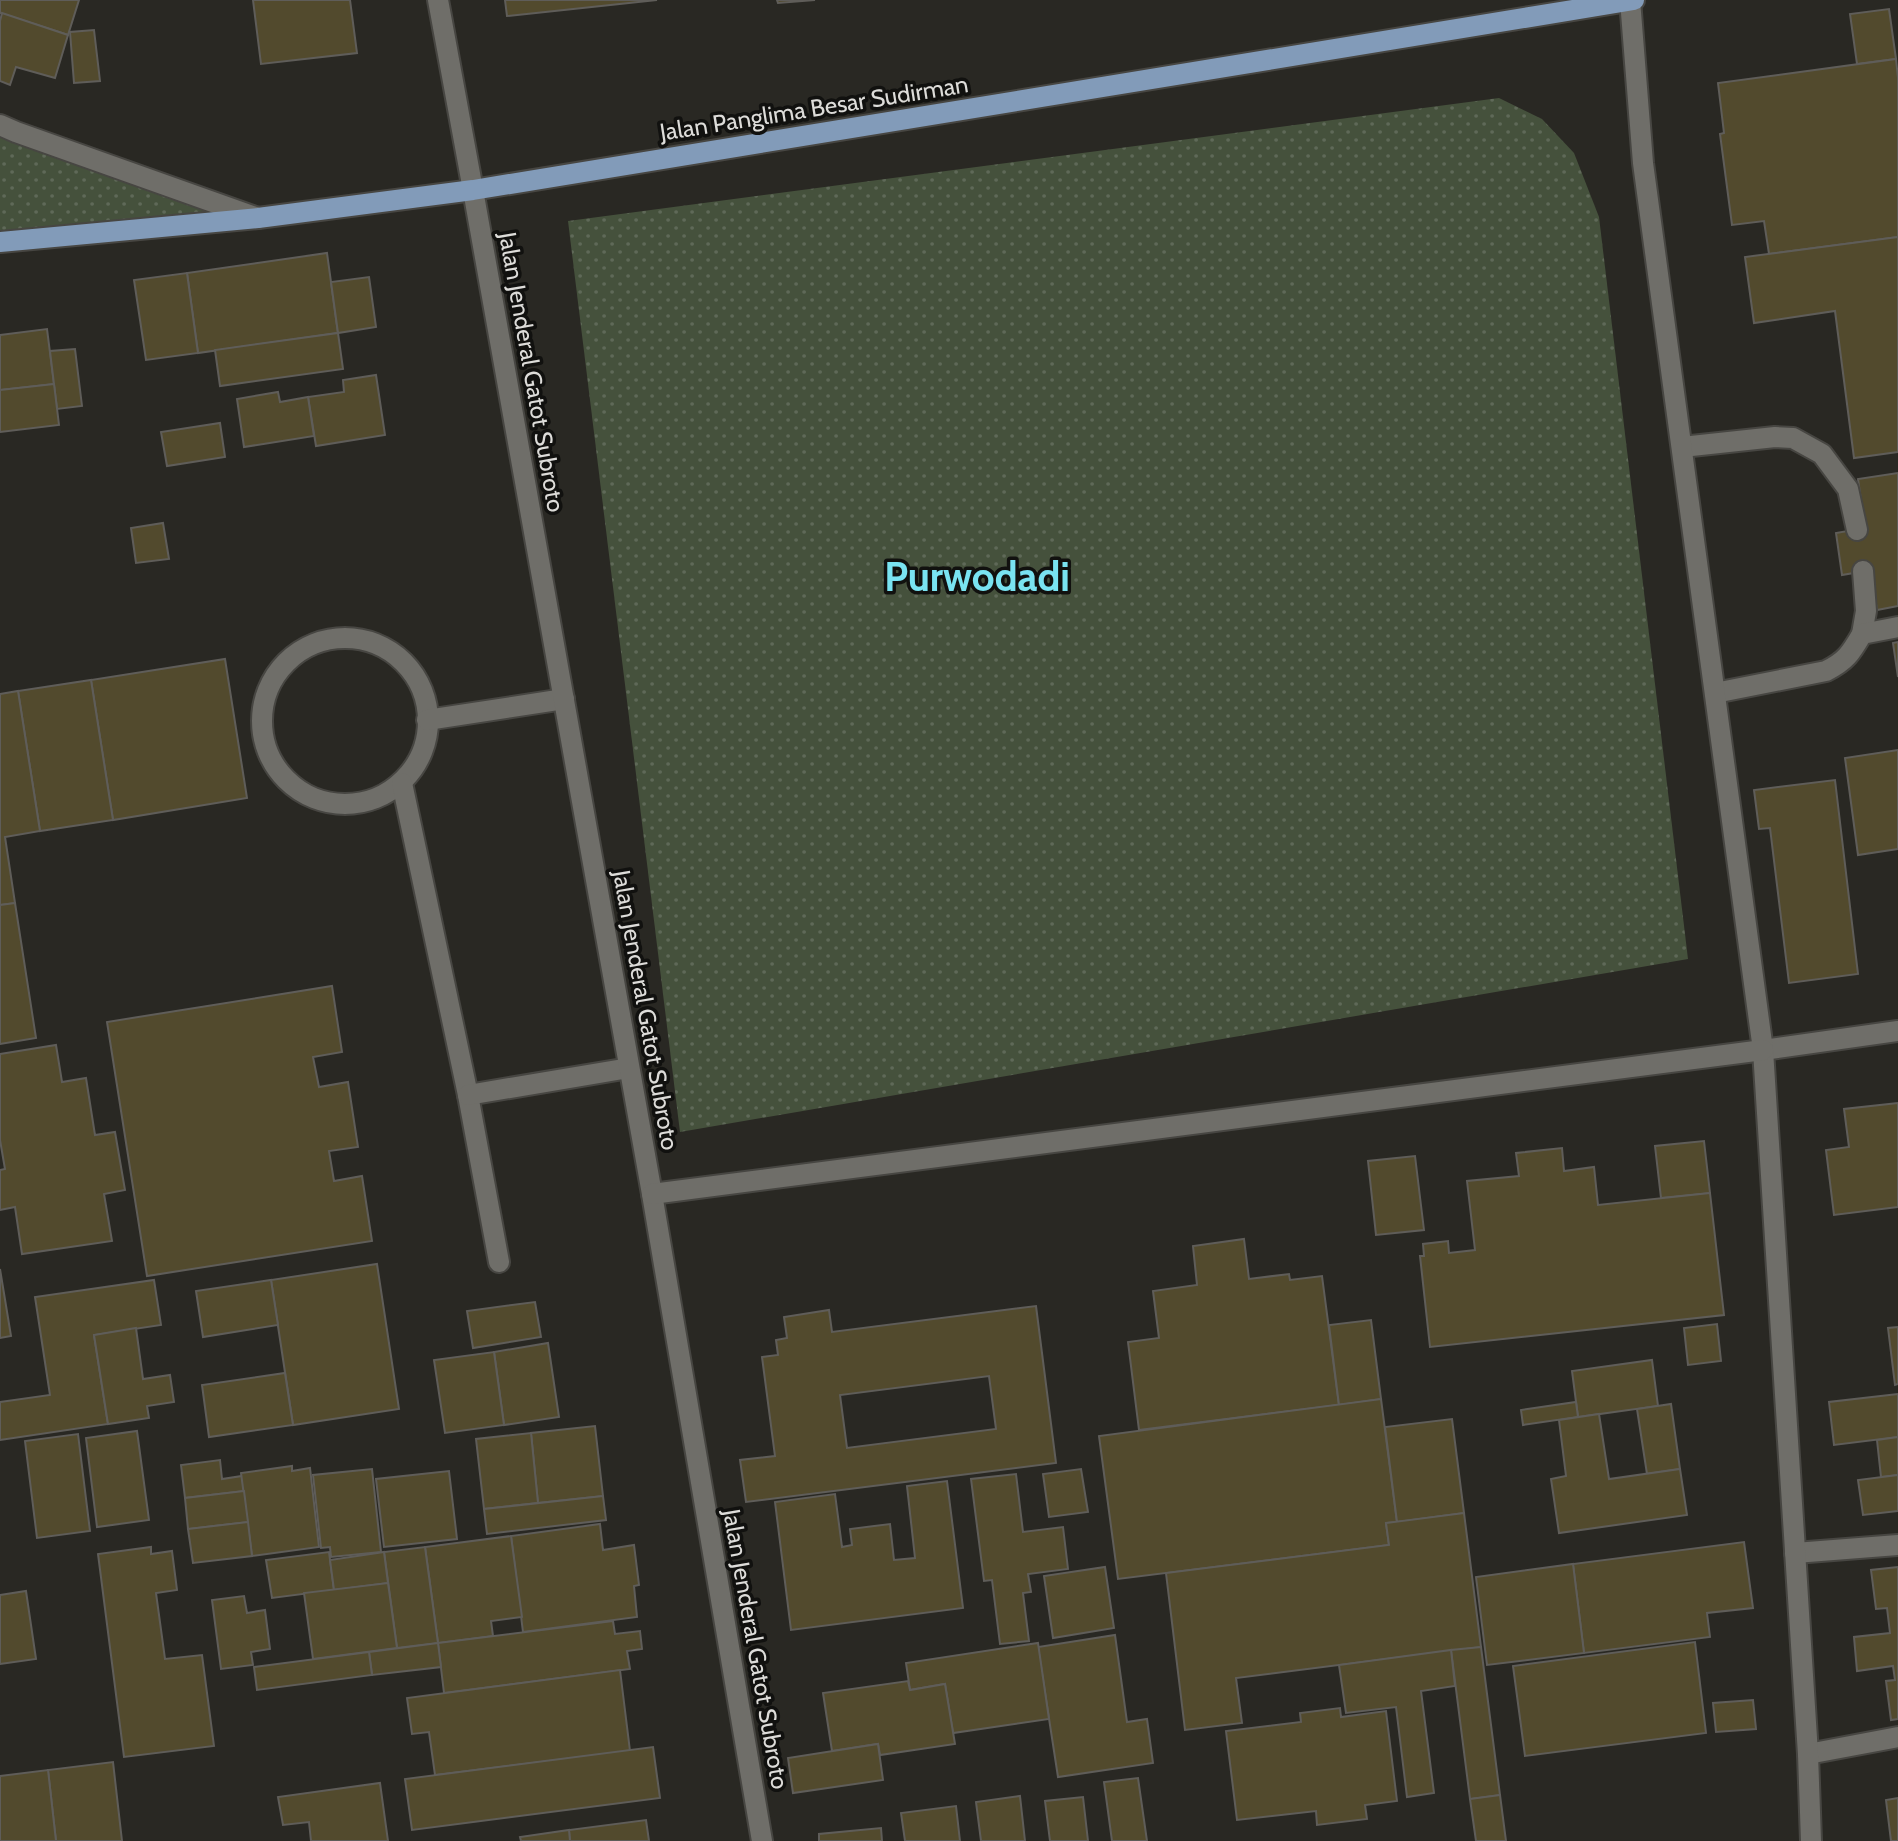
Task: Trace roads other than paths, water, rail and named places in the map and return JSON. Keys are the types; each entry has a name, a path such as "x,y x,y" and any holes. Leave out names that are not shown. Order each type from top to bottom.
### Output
{"main road":[{"name":"Jalan Jenderal Gatot Subroto","path":"438,0 652,1194 762,1841"},
{"name":"Jalan Panglima Besar Sudirman","path":"0,242 258,218 473,190 1631,0"},
{"path":"1631,0 1643,163 1763,1050 1811,1841"},
{"path":"0,125 258,218"},
{"path":"1682,447 1775,437 1793,438 1822,454 1848,489 1857,530"},
{"path":"1715,693 1826,671 1841,663 1851,654 1862,634 1866,611 1863,571"},
{"path":"1862,634 1898,627"},
{"path":"351,637 378,644 401,659 418,681 427,707 428,735 419,761 402,783 382,797 357,804 333,804 309,797 288,783 273,764 263,741 262,716 266,692 279,669 299,651 324,640 351,637"},
{"path":"427,720 564,699"},
{"path":"402,783 468,1095 499,1262"},
{"path":"652,1194 1898,1031"},
{"path":"468,1095 629,1068"},
{"path":"1795,1553 1898,1545"},
{"path":"1808,1754 1898,1737"}],"district":[{"name":"Purwodadi","path":"977,576"}]}
